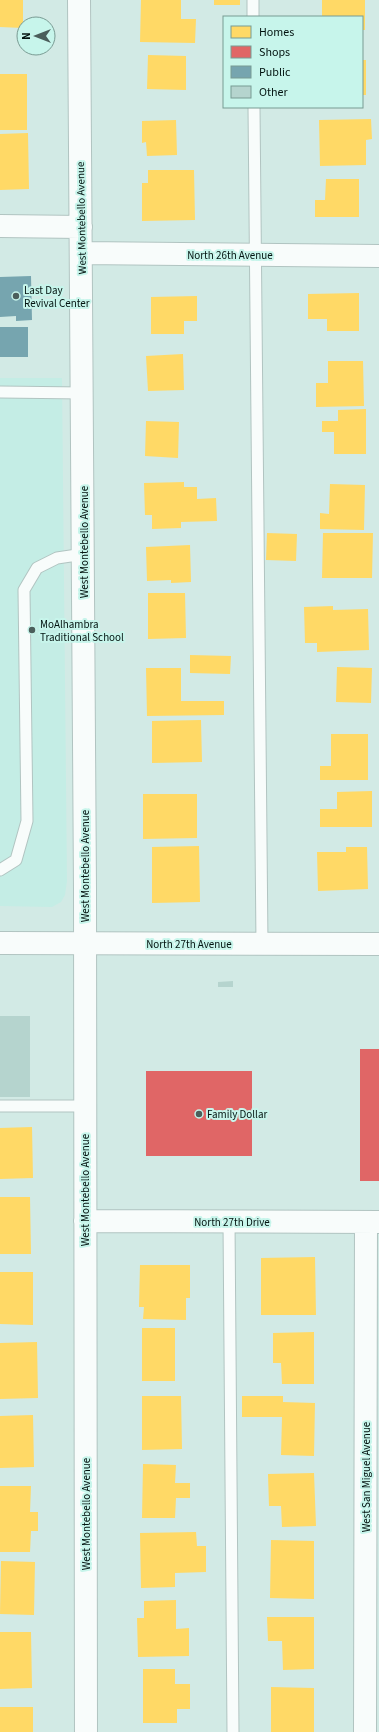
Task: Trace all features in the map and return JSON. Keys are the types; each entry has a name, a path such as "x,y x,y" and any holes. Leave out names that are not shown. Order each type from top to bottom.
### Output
{"street":[{"name":"West Montebello Avenue","path":"79,0 84,554 86,1732"},
{"path":"0,226 81,227"},
{"name":"North 26th Avenue","path":"82,254 379,256"},
{"name":"North 27th Avenue","path":"0,943 85,945 379,944"},
{"name":"North 27th Drive","path":"85,1221 373,1222"},
{"name":"West San Miguel Avenue","path":"366,1732 373,1222"}],"lane":[{"path":"253,0 253,16"},
{"path":"254,108 262,944"},
{"path":"0,392 83,393"},
{"path":"0,870 16,860 27,822 24,590 37,568 58,558 84,554"},
{"path":"0,1106 86,1106"},
{"path":"229,1222 232,1732"}],"shaded area":[{"name":"MoAlhambra Traditional School","path":"0,378 62,378 67,881 65,895 61,902 52,907 0,906"}],"building: Homes":[{"path":"0,0 23,0 23,16 16,16 16,28 0,27"},
{"path":"141,0 181,0 181,19 196,19 195,43 140,42"},
{"path":"214,0 240,0 240,5 214,5"},
{"path":"322,0 365,0 365,30 363,30 363,16 322,16"},
{"path":"148,55 186,56 186,90 147,89"},
{"path":"363,60 366,60 366,95 363,95"},
{"path":"0,74 27,74 27,130 0,130"},
{"path":"371,119 372,139 366,140 366,165 320,166 319,120"},
{"path":"176,120 177,155 147,156 146,142 142,143 142,121"},
{"path":"28,133 29,189 0,190 0,134"},
{"path":"148,170 194,170 195,220 142,221 142,183 148,183"},
{"path":"326,179 359,179 359,217 315,217 315,200 325,200"},
{"path":"359,293 359,331 327,331 327,319 308,319 308,294"},
{"path":"197,296 197,321 184,321 184,334 151,334 151,297"},
{"path":"183,354 184,390 148,391 146,356"},
{"path":"328,361 363,361 364,406 316,407 316,383 328,383"},
{"path":"366,409 366,454 334,454 334,432 322,432 322,421 338,421 338,410"},
{"path":"146,421 179,422 178,458 145,456"},
{"path":"184,482 184,487 197,487 197,499 216,498 217,521 181,522 181,528 152,529 152,515 145,515 144,483"},
{"path":"330,484 365,485 364,530 320,529 320,513 329,514"},
{"path":"267,533 297,534 296,561 266,560"},
{"path":"323,533 373,533 372,578 322,578"},
{"path":"190,545 191,582 171,583 171,580 147,581 146,547"},
{"path":"148,593 185,593 186,638 148,639"},
{"path":"333,606 333,610 368,609 369,650 317,652 317,643 305,643 304,607"},
{"path":"190,655 231,656 230,674 190,673"},
{"path":"337,667 372,668 371,703 336,702"},
{"path":"146,668 181,668 181,701 224,701 224,715 147,716"},
{"path":"201,720 202,762 152,763 152,721"},
{"path":"331,734 368,734 368,780 320,780 320,766 331,766"},
{"path":"372,791 372,827 320,827 320,809 337,809 337,792"},
{"path":"143,794 197,794 197,838 143,839"},
{"path":"199,846 200,902 152,903 152,847"},
{"path":"346,847 367,847 368,889 318,891 317,852 346,852"},
{"path":"32,1127 33,1178 0,1179 0,1128"},
{"path":"0,1197 30,1197 31,1254 0,1254"},
{"path":"315,1257 316,1315 261,1315 261,1258"},
{"path":"140,1265 190,1265 190,1298 186,1298 186,1320 143,1319 144,1307 139,1307"},
{"path":"0,1272 33,1272 33,1325 0,1324"},
{"path":"142,1328 175,1328 175,1381 142,1381"},
{"path":"314,1332 314,1384 282,1384 281,1363 273,1363 273,1333"},
{"path":"37,1342 38,1398 0,1399 0,1343"},
{"path":"142,1396 181,1396 182,1449 142,1450"},
{"path":"242,1396 283,1396 283,1402 315,1403 314,1456 281,1455 282,1417 242,1417"},
{"path":"33,1415 34,1467 0,1468 0,1416"},
{"path":"143,1464 176,1465 175,1483 190,1483 190,1498 176,1498 175,1518 142,1518"},
{"path":"314,1473 316,1526 282,1527 281,1506 269,1506 268,1474"},
{"path":"0,1486 31,1486 30,1512 38,1512 38,1531 31,1531 30,1552 0,1552"},
{"path":"196,1532 197,1546 206,1546 206,1572 175,1573 175,1587 141,1588 140,1533"},
{"path":"271,1540 314,1541 314,1599 270,1598"},
{"path":"1,1561 35,1562 34,1615 0,1614"},
{"path":"176,1600 176,1629 189,1628 189,1656 138,1657 137,1618 144,1618 144,1601"},
{"path":"267,1617 314,1617 314,1669 283,1670 282,1641 268,1641"},
{"path":"0,1632 31,1632 32,1688 0,1689"},
{"path":"143,1669 175,1669 175,1684 190,1684 190,1709 177,1709 177,1723 143,1723"},
{"path":"271,1687 314,1688 314,1732 271,1732"},
{"path":"0,1707 33,1707 33,1732 0,1732"}],"building: Shops":[{"path":"360,1049 379,1049 379,1181 360,1181"},
{"name":"Family Dollar","path":"146,1071 252,1071 252,1156 146,1156"}],"building: Public":[{"name":"Last Day Revival Center","path":"31,276 32,320 16,321 16,316 0,317 0,277"},
{"path":"0,327 28,327 28,357 0,357"}],"building: Other":[{"path":"233,981 233,987 218,987 218,982"},
{"path":"0,1016 30,1016 30,1097 0,1097"}],"place":[{"name":"Last Day Revival Center","path":"16,296"},
{"name":"MoAlhambra Traditional School","path":"32,630"},
{"name":"Family Dollar","path":"199,1114"}]}
